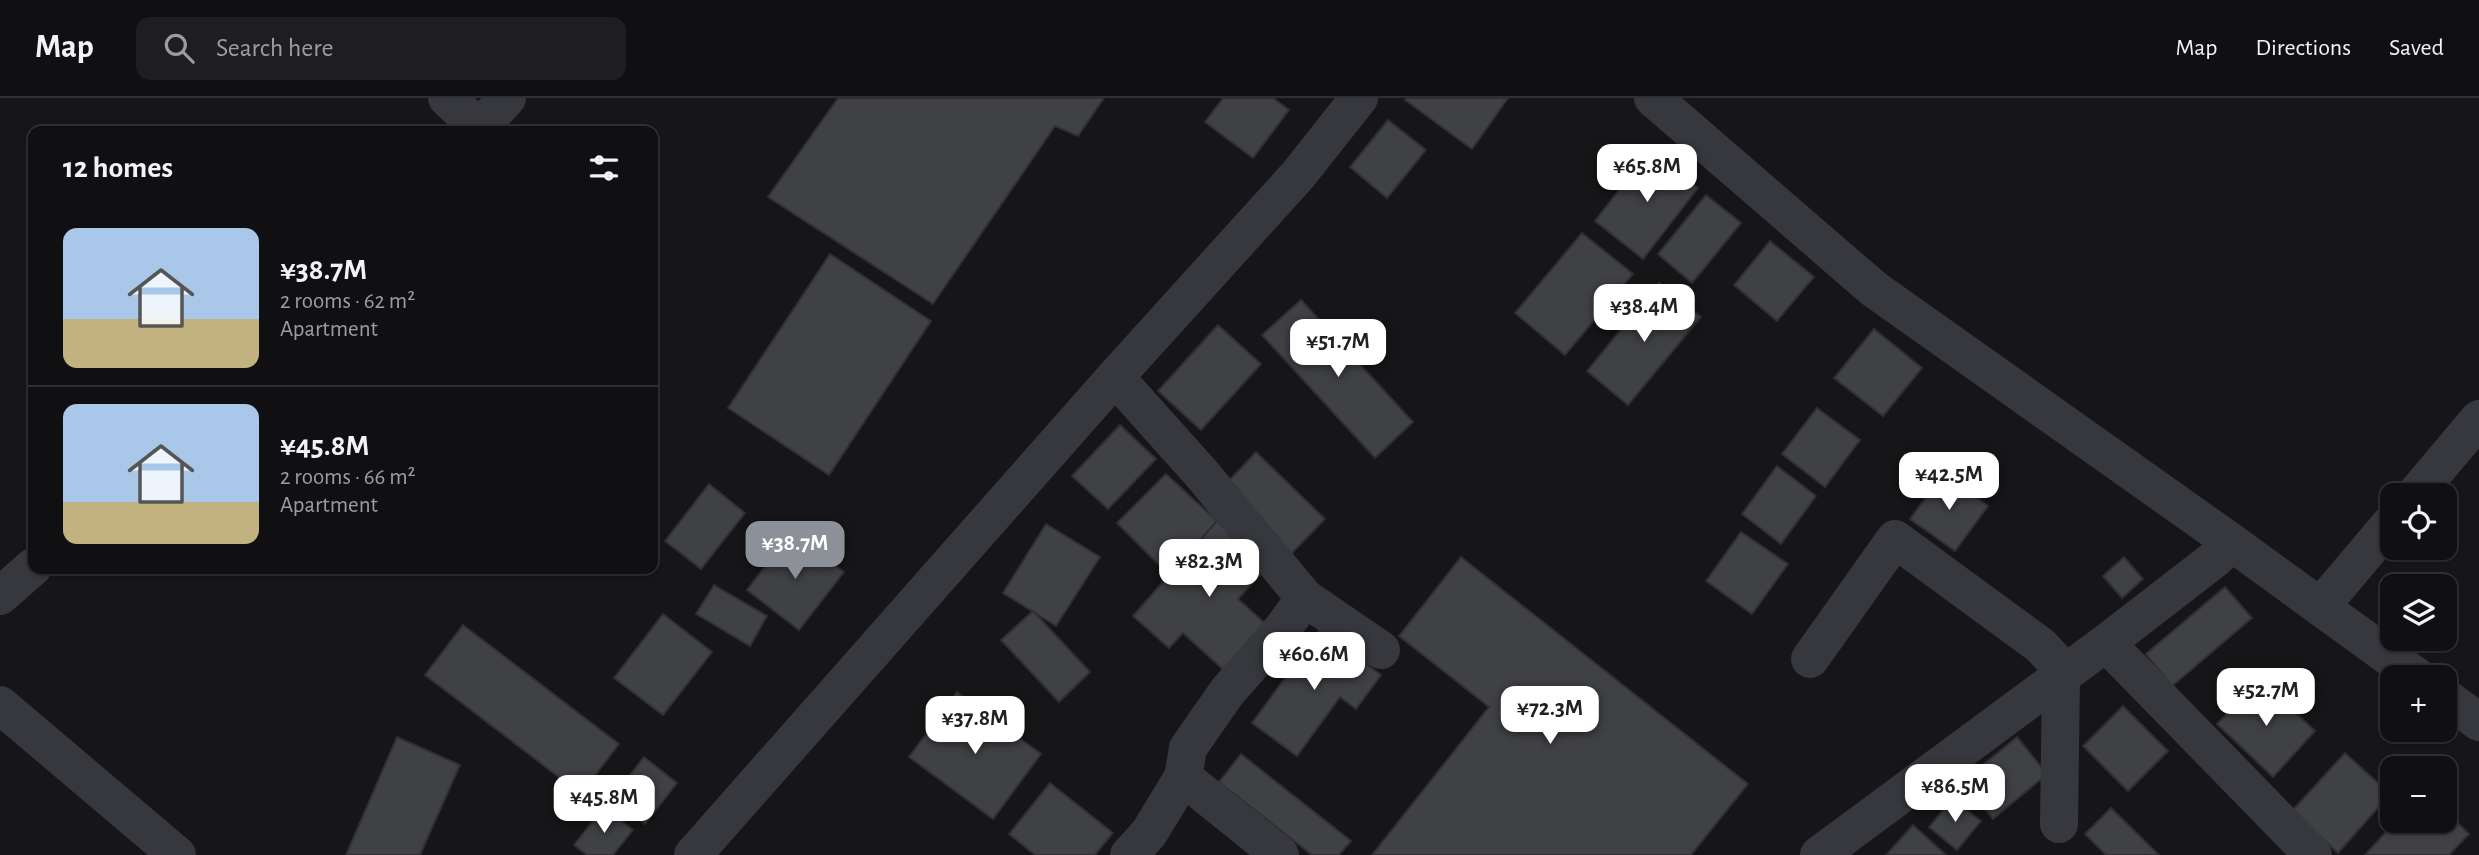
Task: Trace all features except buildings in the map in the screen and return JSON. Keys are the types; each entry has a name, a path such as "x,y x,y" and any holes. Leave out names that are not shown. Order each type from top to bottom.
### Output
{"street":[{"path":"447,98 474,126"},
{"path":"482,126 507,98"},
{"path":"693,855 1115,377 1298,175 1360,98"},
{"path":"1653,98 1874,289 2400,665"},
{"path":"1115,377 1201,473 1305,598 1381,650"},
{"path":"2425,483 2479,419"},
{"path":"2320,607 2380,536"},
{"path":"1810,659 1895,539 2041,646 2053,660 2061,674 2059,824"},
{"path":"1818,855 2106,643 2217,558 2231,542"},
{"path":"0,596 28,571"},
{"path":"1129,855 1149,834 1183,777 1188,748 1227,692 1283,628 1305,598"},
{"path":"2106,643 2314,855"},
{"path":"0,705 177,855"},
{"path":"2457,706 2479,722"},
{"path":"1183,777 1280,855"}]}
